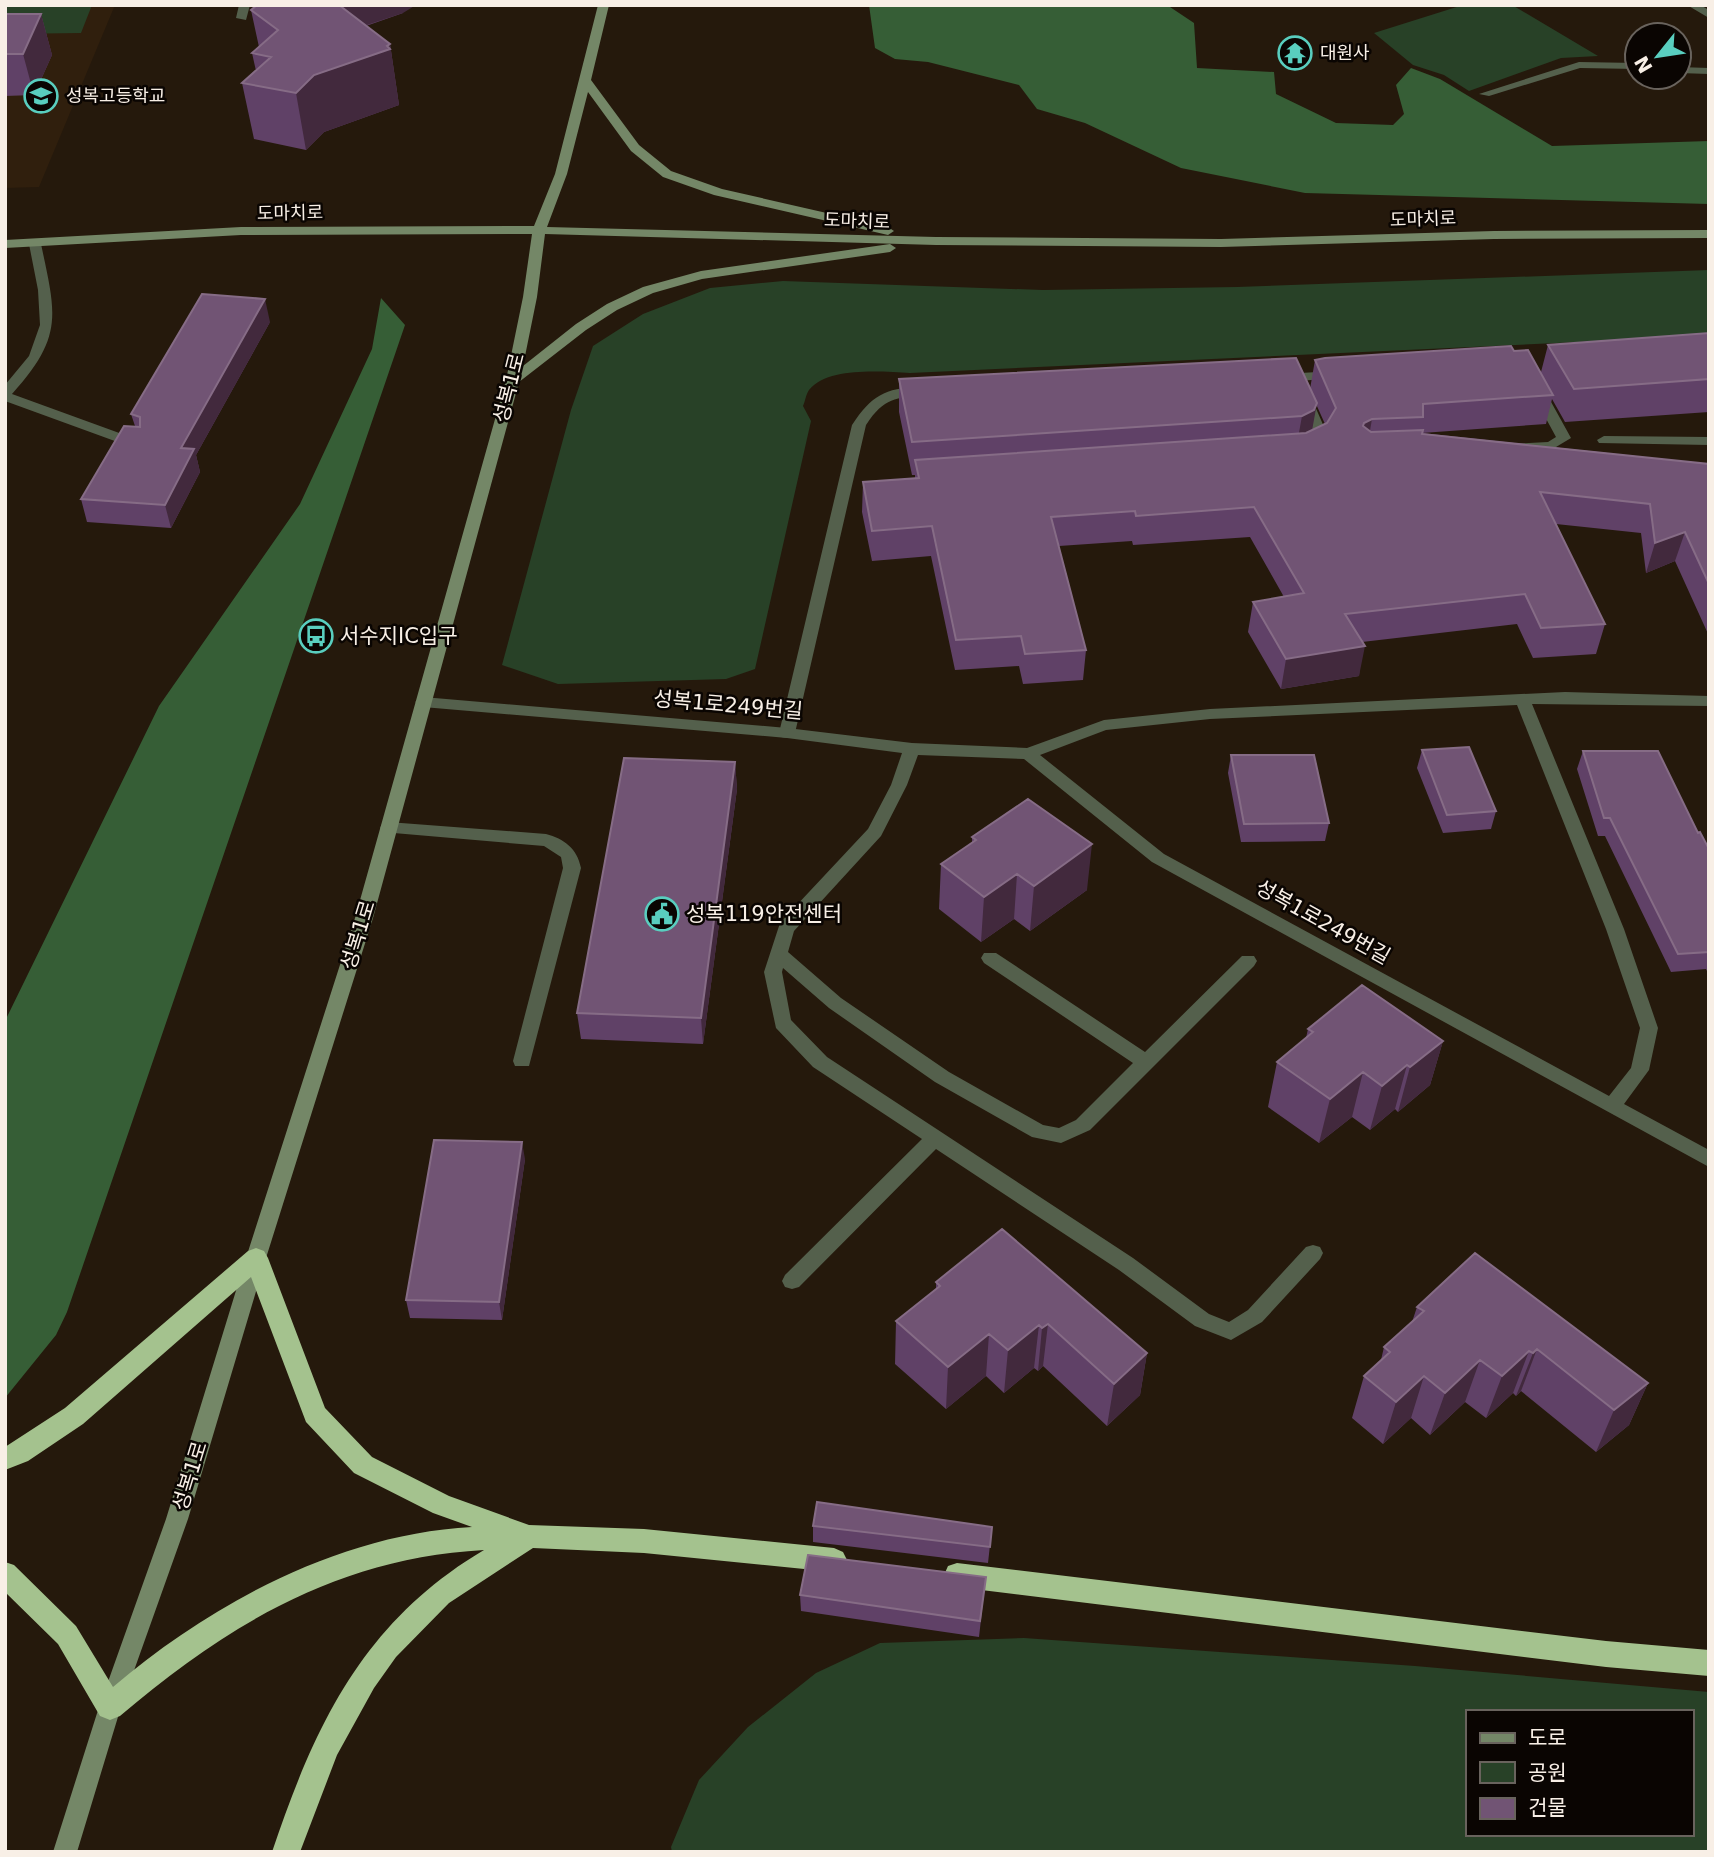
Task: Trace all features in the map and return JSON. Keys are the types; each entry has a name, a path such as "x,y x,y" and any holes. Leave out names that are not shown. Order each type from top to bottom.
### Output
{"highway":[{"path":"5,1459 19,1453 74,1416 256,1258 315,1414 363,1465 442,1505 531,1535"},
{"path":"286,1852 317,1768 354,1693 396,1637 440,1594 531,1535"},
{"path":"5,1574 67,1635 110,1707 179,1651 249,1609 321,1573 369,1556 436,1541 531,1535 656,1542 862,1563"},
{"path":"929,1572 1606,1654 1709,1663"}],"main road":[{"name":"성복1로","path":"65,1852 110,1707 177,1519 256,1258 365,918 513,380 530,297 539,230 561,174 604,5"},
{"path":"586,82 635,148 667,174 719,192 799,213 936,242"},
{"name":"도마치로","path":"5,244 241,231 640,230 936,242 1221,243 1494,235 1709,234"},
{"path":"513,380 581,327 612,307 648,290 701,275 936,242"}],"street":[{"path":"242,18 246,5"},
{"path":"1692,5 1709,15"},
{"path":"1485,94 1579,65 1623,66"},
{"path":"34,244 49,316 42,348 5,395 139,445"},
{"path":"1267,379 1352,374"},
{"path":"1295,377 1321,436 1316,447 1300,456"},
{"path":"1500,448 1551,446 1564,438 1530,377"},
{"path":"787,733 853,487 859,425 883,395 932,390"},
{"path":"1604,440 1709,441"},
{"name":"성복1로249번길","path":"424,702 787,733 912,749 1028,754 1104,725 1210,714 1565,696 1709,701"},
{"path":"1522,698 1615,929 1649,1028 1640,1070 1612,1106"},
{"path":"912,749 899,786 875,832 786,928 773,972 782,1023 820,1062 1126,1264 1202,1320 1231,1331 1255,1316 1313,1252"},
{"name":"성복1로249번길","path":"1028,754 1158,858 1709,1159"},
{"path":"388,828 546,840 558,844 571,858 572,868 522,1061"},
{"path":"779,955 835,1003 942,1077 1039,1132 1061,1136 1083,1125 1248,961"},
{"path":"990,958 1147,1063"},
{"path":"792,1281 934,1139"}],"shaded area":[{"name":"성복고등학교","path":"5,5 115,5 39,187 5,188"}],"green space":[{"path":"5,5 92,5 81,33 5,34"},
{"path":"869,5 1167,5 1194,23 1197,68 1274,72 1276,94 1336,123 1393,125 1404,114 1396,85 1411,68 1440,79 1552,146 1709,141 1709,204 1305,193 1181,168 1085,123 1037,109 1019,85 928,62 895,59 875,48"},
{"path":"1463,5 1512,5 1598,56 1561,58 1469,91 1444,75 1413,65 1374,33"},
{"path":"1709,270 1709,336 910,373 857,372 829,377 809,390 803,406 811,421 755,669 726,679 558,684 502,665 571,410 593,346 643,314 710,288 783,281 1043,290 1237,287"},
{"path":"381,298 405,325 67,1312 56,1335 5,1398 5,1021 159,706 300,504 372,349"},
{"path":"1024,1638 1415,1666 1709,1692 1709,1852 672,1852 671,1847 699,1780 748,1727 816,1673 880,1643"}],"building":[{"path":"257,5 339,5 390,44 387,46 390,49 314,75 296,93 242,83 271,57 252,53 278,30 251,10"},
{"path":"5,14 41,14 23,54 5,54"},
{"path":"202,294 265,299 181,448 194,449 165,505 81,499 124,426 140,427 140,417 131,414"},
{"path":"1709,333 1709,379 1574,389 1548,345"},
{"path":"1511,346 1514,351 1528,350 1553,395 1423,404 1423,417 1372,419 1363,426 1371,432 1423,430 1422,434 1709,464 1709,584 1685,532 1655,543 1650,504 1540,492 1605,624 1541,628 1525,594 1345,614 1365,646 1286,659 1253,602 1304,593 1254,507 1136,516 1135,511 1051,517 1086,650 1025,654 1021,636 956,640 932,526 872,531 863,482 919,478 915,460 1306,433 1327,423 1336,408 1315,360"},
{"path":"1296,358 1317,403 1314,410 1302,416 912,442 899,379"},
{"path":"1469,747 1496,811 1447,815 1422,750"},
{"path":"1583,751 1658,751 1698,833 1700,832 1709,849 1709,952 1678,954 1610,818 1604,818"},
{"path":"1231,755 1314,755 1329,823 1244,824"},
{"name":"성복119안전센터","path":"624,758 735,762 701,1018 577,1013"},
{"path":"1028,799 1092,844 1034,886 1017,874 984,897 941,864 976,840 972,837"},
{"path":"1362,985 1443,1041 1382,1086 1363,1072 1330,1099 1277,1062 1313,1032 1308,1029"},
{"path":"434,1140 522,1142 499,1302 406,1300"},
{"path":"1002,1229 1147,1353 1114,1384 1048,1324 1042,1328 1039,1325 1008,1350 989,1334 948,1367 896,1321 940,1286 936,1282"},
{"path":"1475,1253 1648,1383 1614,1410 1537,1349 1533,1353 1529,1351 1502,1376 1480,1360 1445,1393 1424,1376 1396,1402 1364,1376 1390,1352 1384,1347 1424,1311 1417,1307"},
{"path":"817,1502 992,1527 990,1547 813,1526"},
{"path":"808,1555 986,1577 980,1621 800,1595"}],"place":[{"name":"대원사","path":"1295,53"},
{"name":"성복고등학교","path":"41,96"},
{"name":"서수지IC입구","path":"316,636"},
{"name":"성복119안전센터","path":"662,914"}]}
